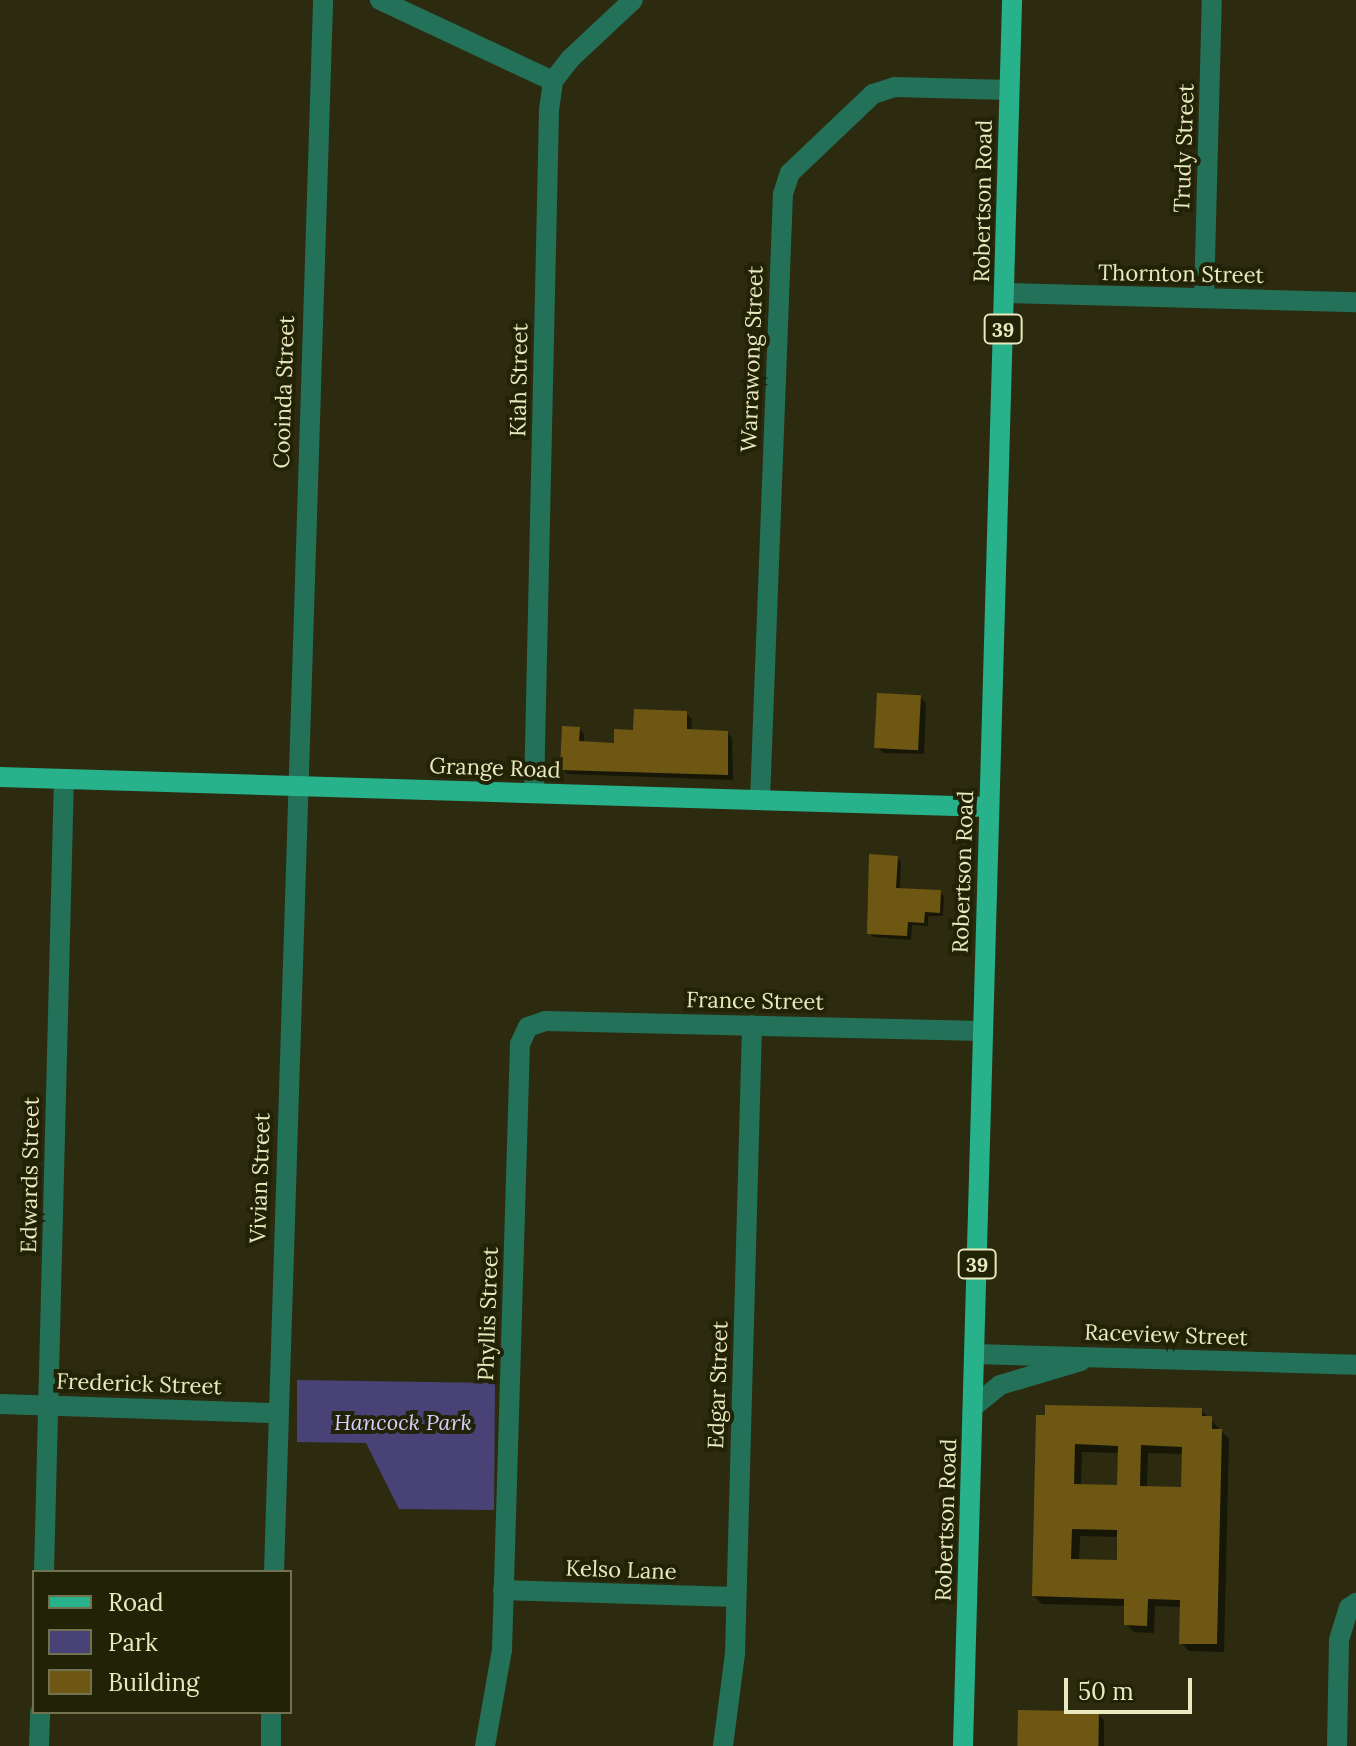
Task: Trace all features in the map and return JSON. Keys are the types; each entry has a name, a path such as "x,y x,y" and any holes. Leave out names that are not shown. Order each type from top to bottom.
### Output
{"main road":[{"name":"Robertson Road","path":"963,1746 1012,0"},
{"name":"Grange Road","path":"0,777 989,807"}],"street":[{"name":"Cooinda Street","path":"296,786 323,0"},
{"path":"380,0 553,81 570,59 633,0"},
{"name":"Trudy Street","path":"1204,298 1212,0"},
{"name":"Kiah Street","path":"534,793 549,110 553,81"},
{"name":"Warrawong Street","path":"760,800 783,194 790,173 873,94 895,87 1009,90"},
{"name":"Thornton Street","path":"1004,293 1356,302"},
{"name":"Edwards Street","path":"44,1570 64,779"},
{"name":"Vivian Street","path":"274,1570 296,786"},
{"name":"France Street","path":"528,1027 545,1021 982,1031"},
{"name":"Edgar Street","path":"723,1746 735,1654 752,1025"},
{"name":"Phyllis Street","path":"485,1746 502,1650 520,1044 528,1027"},
{"name":"Raceview Street","path":"974,1354 1356,1365"},
{"path":"973,1407 1000,1385 1093,1357"},
{"name":"Frederick Street","path":"0,1404 277,1413"},
{"name":"Kelso Lane","path":"503,1590 736,1597"},
{"path":"1337,1746 1339,1640 1349,1608 1356,1603"},
{"path":"39,1746 40,1714"},
{"path":"271,1714 271,1746"}],"green space":[{"name":"Hancock Park","path":"297,1380 495,1383 494,1510 399,1509 366,1443 297,1442"}],"building":[{"path":"877,693 921,695 918,750 874,748"},
{"path":"634,709 687,711 687,729 728,731 728,775 560,770 562,726 580,727 579,741 614,743 614,729 633,730"},
{"path":"869,854 898,856 896,888 941,890 940,913 925,912 924,923 908,922 907,936 867,934"},
{"path":"1045,1405 1202,1408 1202,1416 1212,1416 1212,1429 1222,1429 1217,1644 1179,1644 1180,1600 1148,1599 1147,1626 1124,1625 1124,1599 1032,1596 1036,1415 1045,1415","holes":["1075,1444 1118,1446 1117,1485 1074,1484","1141,1445 1182,1447 1181,1487 1140,1486","1072,1529 1117,1530 1117,1560 1071,1559"]},
{"path":"1018,1710 1099,1711 1098,1746 1017,1746"}]}
